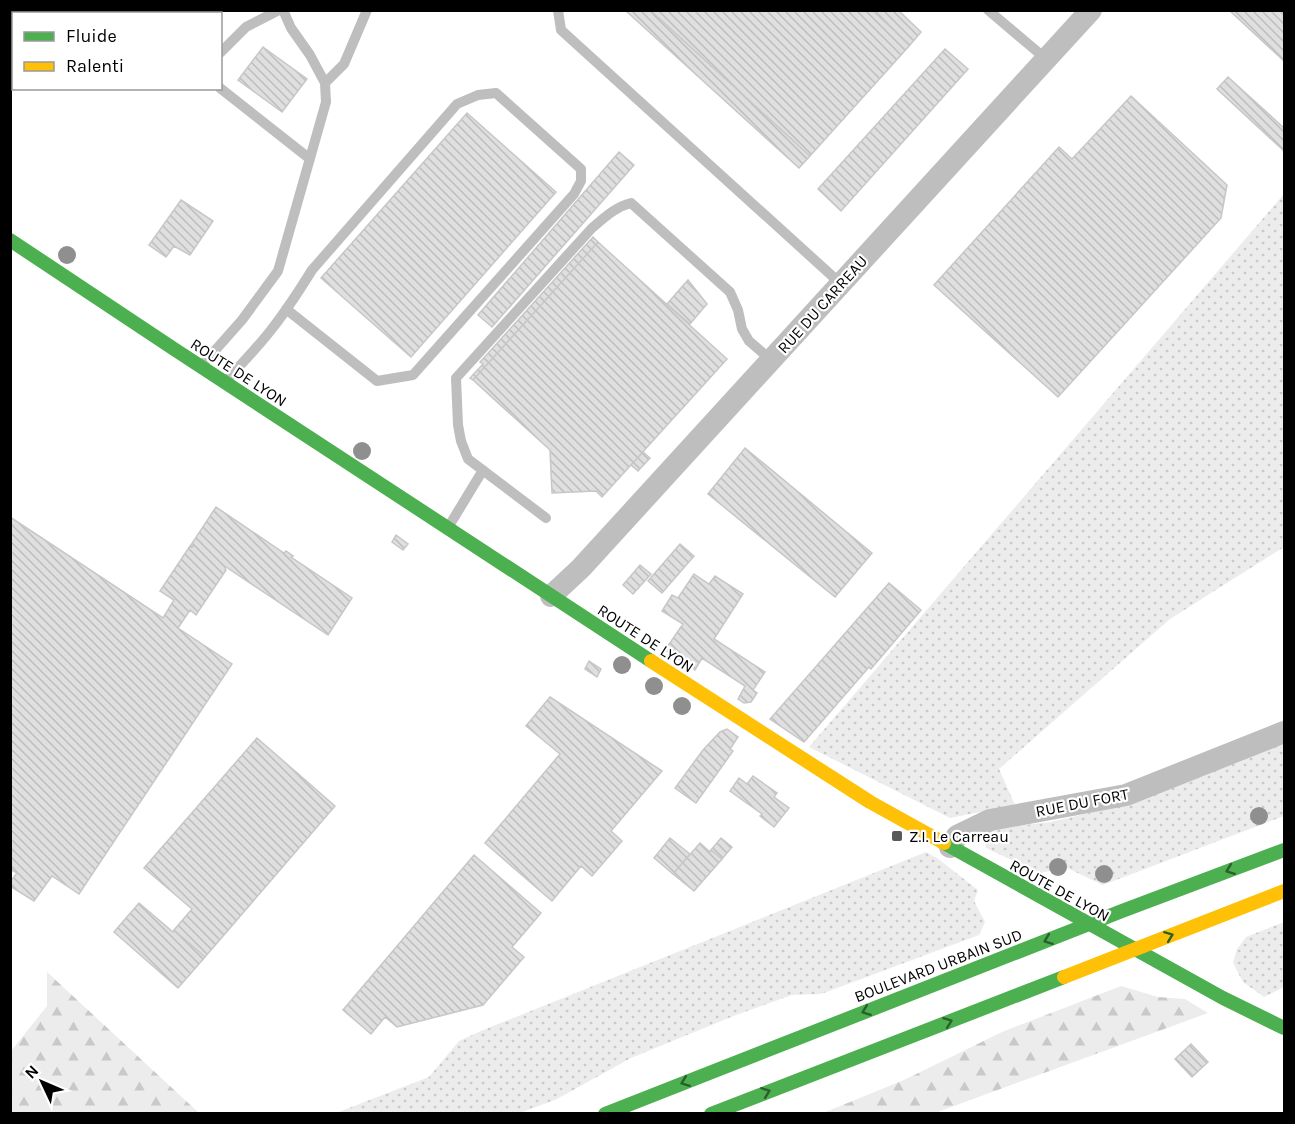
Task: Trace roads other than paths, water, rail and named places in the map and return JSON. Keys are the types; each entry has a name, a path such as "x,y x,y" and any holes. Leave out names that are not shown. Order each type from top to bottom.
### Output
{"main road":[{"name":"ROUTE DE LYON","path":"10,240 551,596 870,802 1223,998 1284,1029"},
{"name":"BOULEVARD URBAIN SUD","path":"605,1113 1284,850"},
{"path":"711,1113 1284,891"}],"street":[{"name":"RUE DU CARREAU","path":"551,596 581,568 1091,10"},
{"name":"RUE DU FORT","path":"950,848 957,836 990,820 1126,795 1284,732"}],"lane":[{"path":"201,367 242,320 278,271 326,102 325,83 281,10 246,27 222,51"},
{"path":"325,83 344,64 367,10"},
{"path":"558,10 561,30 841,284"},
{"path":"988,10 1046,59"},
{"path":"222,90 310,159"},
{"path":"225,382 271,331 312,270 457,104 478,95 496,93 581,169 581,181 574,194 413,375 377,381 286,309"},
{"path":"546,518 468,459 460,441 456,378 606,215 622,205 631,203 730,292 738,310 742,329 749,341 771,360"},
{"path":"447,528 483,470"}],"place":[{"name":"Z.I. Le Carreau","path":"897,836"}]}
